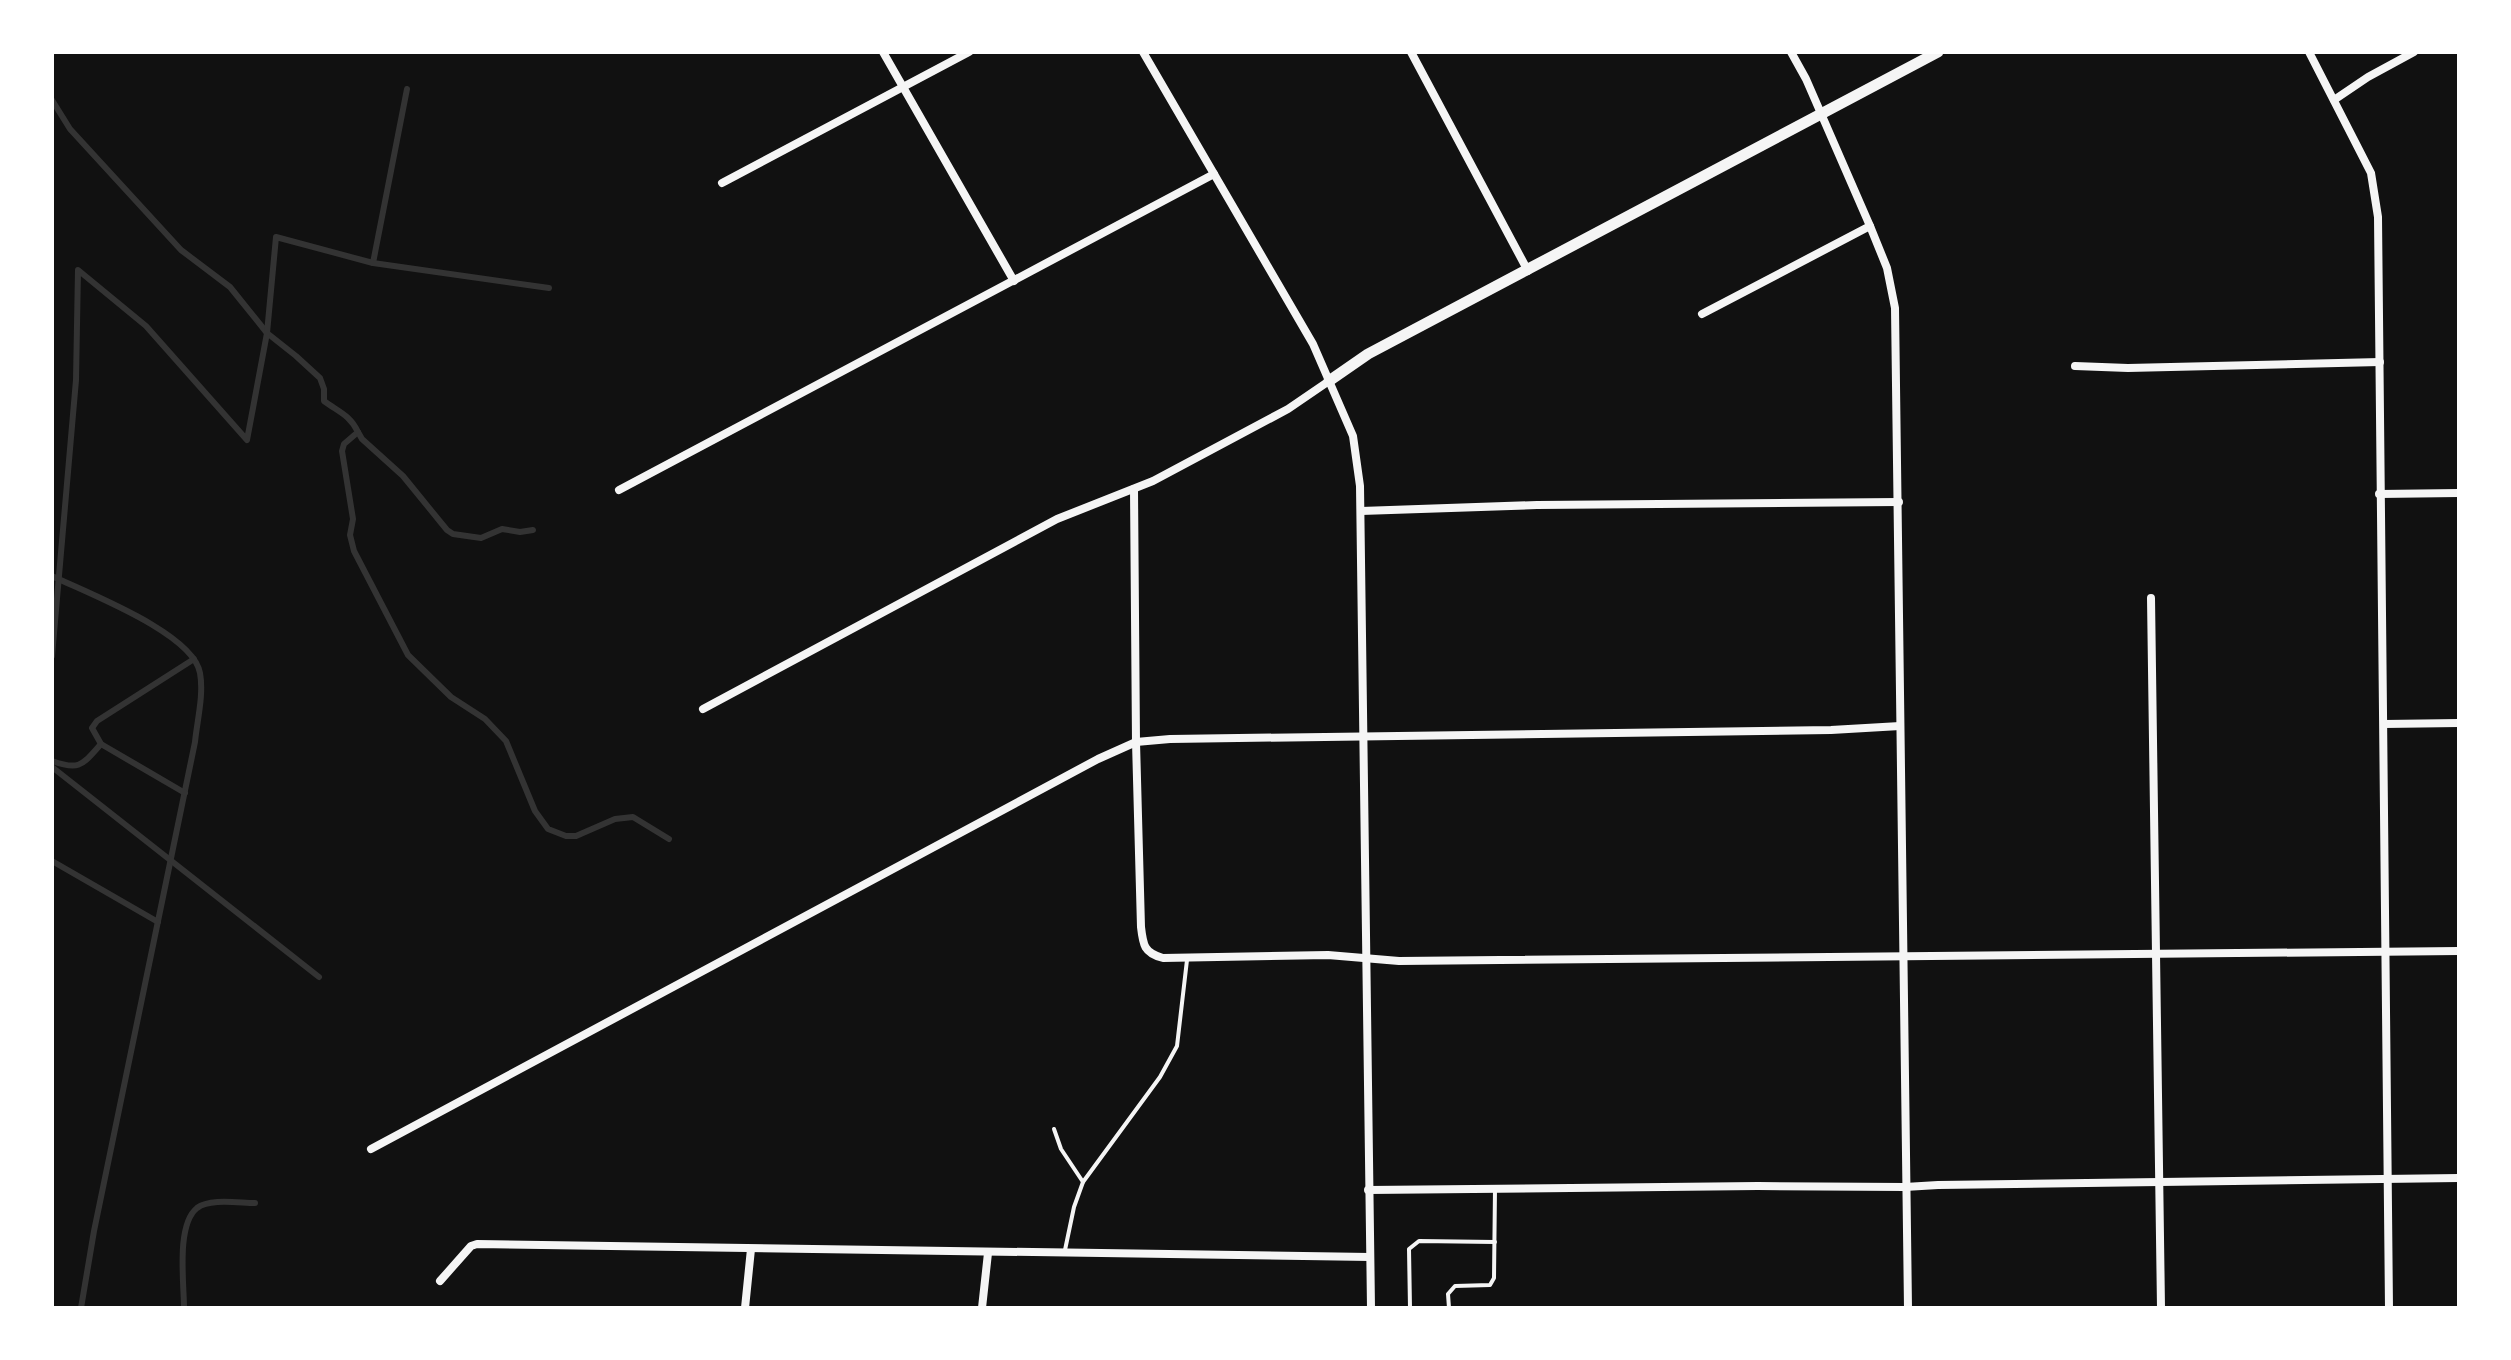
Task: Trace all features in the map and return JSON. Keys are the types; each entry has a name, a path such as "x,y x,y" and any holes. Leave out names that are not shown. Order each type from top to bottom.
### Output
{"street":[{"path":"883,52 1014,281"},
{"path":"722,183 969,52"},
{"path":"1143,52 1313,344 1353,436 1357,456 1361,511 1371,1308"},
{"path":"1411,52 1528,271"},
{"path":"1791,52 1806,79 1870,226 1887,268 1895,308 1908,1308"},
{"path":"703,709 1057,519 1134,489 1288,409 1368,354 1938,52"},
{"path":"2309,52 2371,173 2375,192 2380,362 2389,1308"},
{"path":"2334,100 2414,52"},
{"path":"619,490 1214,174"},
{"path":"1702,314 1870,226"},
{"path":"2075,366 2128,368 2380,362"},
{"path":"1134,489 1141,927 1143,946 1150,954 1163,958 1328,955 1399,961 2459,951"},
{"path":"2379,494 2459,493"},
{"path":"1361,511 1537,505 1899,502"},
{"path":"2151,598 2161,1308"},
{"path":"2384,724 2459,723"},
{"path":"371,1149 1084,766 1136,742 1363,734 1831,730 1900,726"},
{"path":"1368,1190 1905,1187 2459,1178"},
{"path":"440,1281 471,1246 477,1244 1370,1257"},
{"path":"745,1308 751,1249"},
{"path":"982,1308 988,1253"}],"lane":[{"path":"1065,1252 1074,1207 1083,1182 1160,1077 1177,1046 1188,958"},
{"path":"1054,1129 1061,1149 1083,1182"},
{"path":"1449,1308 1448,1294 1455,1286 1490,1285 1494,1278 1495,1189"},
{"path":"1410,1308 1409,1249 1419,1241 1495,1242"}],"waterway":[{"path":"373,263 407,89"},
{"path":"52,100 70,129 181,250 230,287 267,333 320,378 324,401 344,414 355,426 358,432 344,444 342,451 353,519 350,535 354,551 408,655 451,697 485,719 506,741 535,811 548,829 566,836 576,836 615,819 633,817 669,839"},
{"path":"52,656 76,380 78,270 146,326 247,440 267,333 276,237 373,263 549,288"},
{"path":"358,432 403,476 453,534 481,538 502,529 520,532 533,530"},
{"path":"52,576 136,616 179,643 193,658 201,681 195,742 94,1231 81,1308"},
{"path":"185,793 101,744 92,728 97,721 194,659"},
{"path":"52,761 75,766 101,744"},
{"path":"52,767 319,977"},
{"path":"52,861 158,922"},
{"path":"184,1308 183,1255 190,1216 197,1208 209,1203 255,1203"}]}
